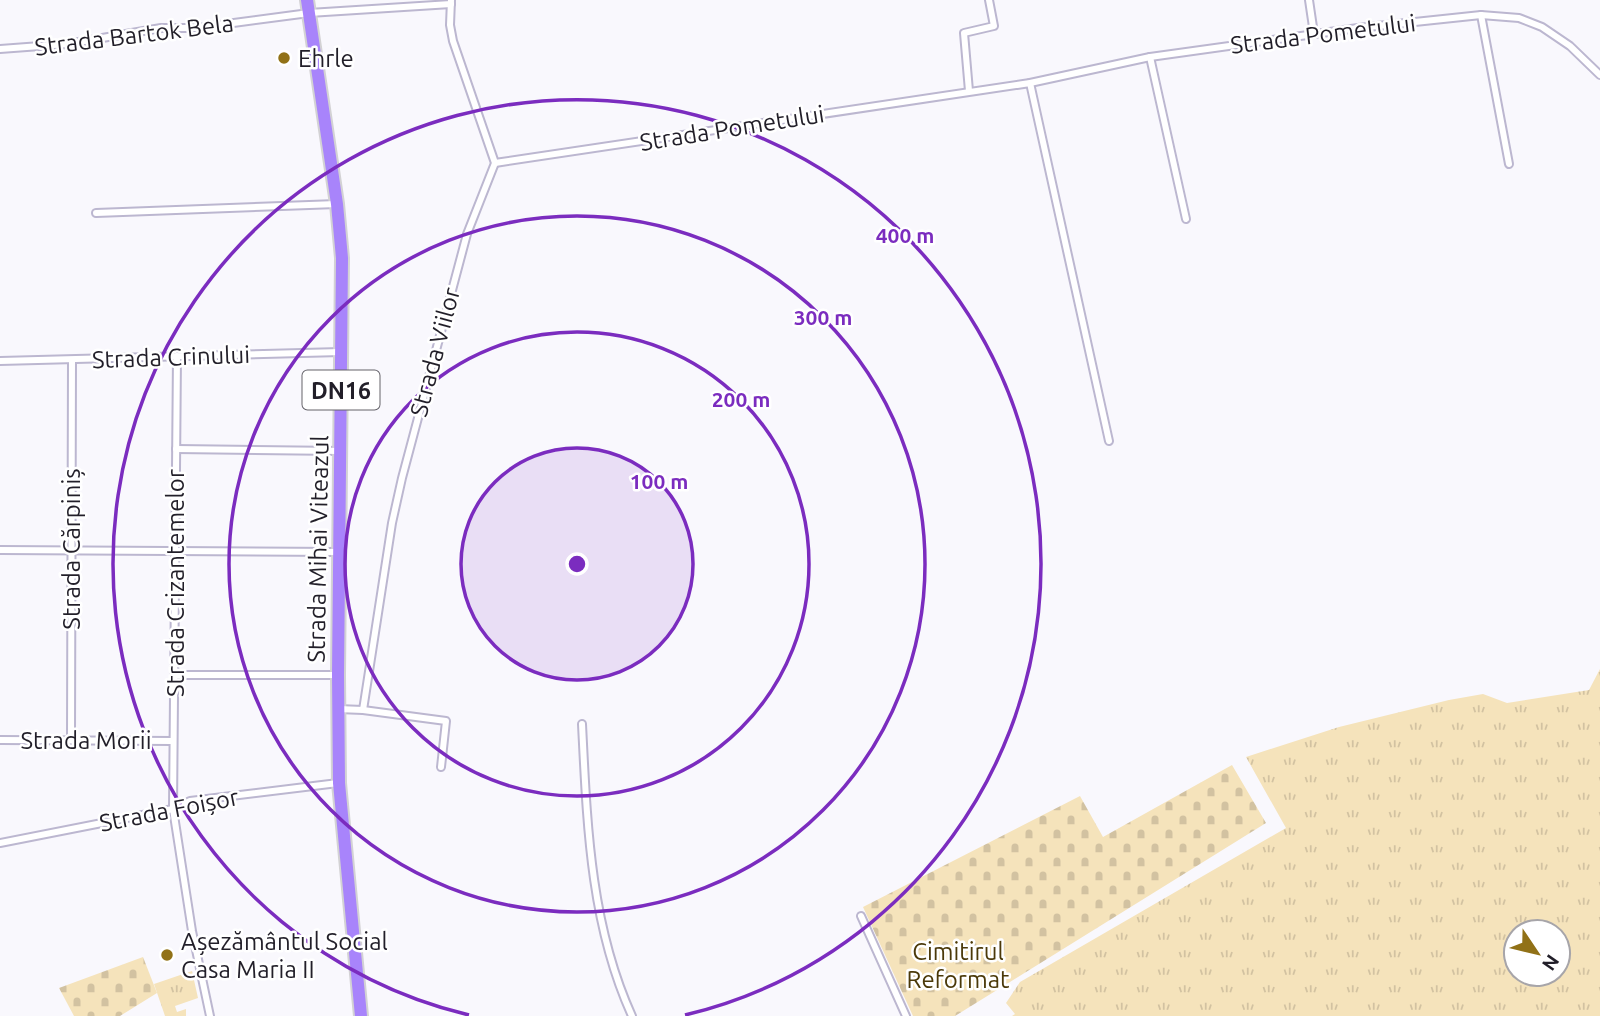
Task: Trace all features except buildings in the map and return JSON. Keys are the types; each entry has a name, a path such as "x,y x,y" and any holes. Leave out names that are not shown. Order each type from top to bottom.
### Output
{"highway":[{"name":"Strada Mihai Viteazul","path":"308,7 337,204 342,258 339,783 361,1016"}],"street":[{"path":"969,91 964,33 994,26 989,0"},
{"path":"1309,0 1314,34"},
{"path":"308,7 451,2 450,25 453,41 495,163"},
{"name":"Strada Bartok Bela","path":"0,49 67,44 161,28 196,28 308,7"},
{"path":"1480,15 1509,164"},
{"name":"Strada Pometului","path":"495,163 1030,83 1150,57 1314,34 1480,15 1519,18 1542,27 1570,46 1600,75"},
{"path":"1150,57 1186,219"},
{"path":"1030,83 1109,441"},
{"name":"Strada Viilor","path":"362,710 392,523 402,478 467,234 495,163"},
{"path":"96,213 337,204"},
{"name":"Strada Crinului","path":"0,361 342,352"},
{"name":"Strada Crizantemelor","path":"177,356 173,809 192,931 210,1016"},
{"name":"Strada Cărpiniș","path":"71,739 72,360"},
{"path":"176,449 341,451"},
{"path":"0,550 340,552"},
{"path":"176,675 338,676"},
{"path":"338,709 446,721 440,767"},
{"path":"582,724 591,865 610,953 632,1016"},
{"name":"Strada Morii","path":"0,740 173,741"},
{"name":"Strada Foișor","path":"0,843 173,809 190,801 339,783"},
{"path":"861,916 906,1016"}],"green space":[{"path":"1600,669 1600,1016 1012,1016 1015,1014 1006,1003 1020,982 1286,828 1246,757 1339,727 1449,700 1483,694 1507,703 1589,690"},
{"name":"Cimitirul Reformat","path":"1232,765 1266,823 955,1016 913,1016 863,907 1080,796 1103,837"},
{"path":"143,957 157,993 120,1016 74,1016 59,988"},
{"path":"192,971 198,998 175,1006 177,1012 186,1009 186,1016 165,1016 154,984"}],"place":[{"name":"Ehrle","path":"284,58"},
{"name":"Așezământul Social Casa Maria II","path":"167,955"}]}
